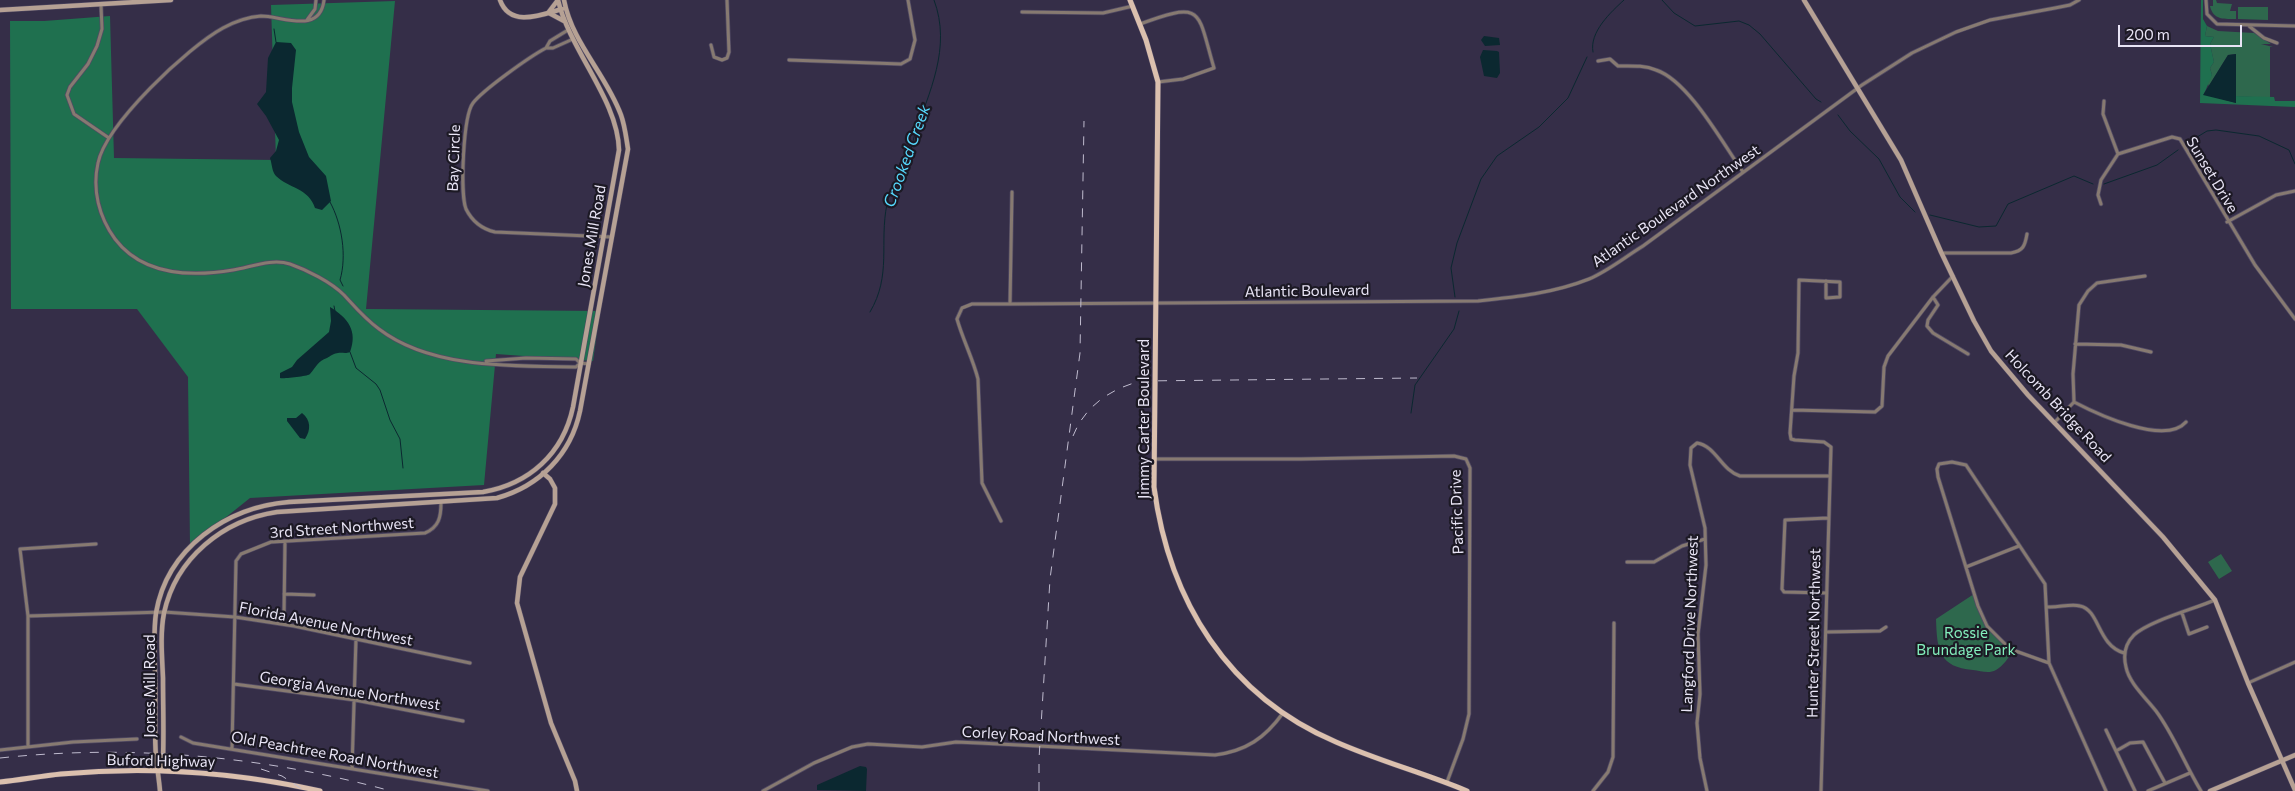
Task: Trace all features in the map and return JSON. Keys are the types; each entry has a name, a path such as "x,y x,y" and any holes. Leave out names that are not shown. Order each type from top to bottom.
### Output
{"main road":[{"name":"Jimmy Carter Boulevard","path":"1132,2 1158,82 1154,459 1158,514 1165,546 1188,604 1208,638 1237,674 1261,696 1284,713 1309,729 1335,742 1467,791"},
{"name":"Buford Highway","path":"0,782 60,774 159,772 238,776 320,791"}],"street":[{"path":"0,10 171,0"},
{"path":"306,20 314,9 316,0"},
{"path":"324,0 318,14 312,19 296,22 270,17 255,17 226,26 216,32 156,82 109,138 98,162 95,187 98,205 104,222 116,240 129,253 151,266 172,273 234,270 271,262 288,263 342,294 352,306 379,330 405,345 432,356 530,366 576,366 581,363"},
{"path":"500,0 507,11 518,17 529,18 563,9"},
{"path":"549,13 558,0 563,9"},
{"path":"563,9 565,0"},
{"name":"Jones Mill Road","path":"159,772 163,759 161,641 164,612 176,581 193,556 217,534 242,521 277,512 497,498 524,488 544,474 560,458 574,431 628,157 625,130 618,108 584,49 565,0"},
{"path":"711,45 714,57 719,60 726,58 729,52 727,0"},
{"path":"789,60 901,64 910,59 915,40 908,0"},
{"name":"Holcomb Bridge Road","path":"1804,0 1901,160 1941,252 1974,321 1994,356 2054,423 2163,537 2215,600 2248,683 2295,790"},
{"name":"Atlantic Boulevard Northwest","path":"1458,300 1478,301 1528,296 1590,278 1610,268 1642,246 1858,89 1912,53 1956,32 1990,20 2061,7 2079,0"},
{"path":"2206,0 2207,14 2217,24 2295,26"},
{"path":"1022,12 1104,13 1132,2"},
{"path":"101,5 102,29 98,46 88,64 70,87 67,95 70,108 74,114 109,138"},
{"name":"Jones Mill Road","path":"563,9 564,22 568,30 584,49"},
{"name":"Jones Mill Road","path":"159,772 156,758 154,640 156,612 167,580 184,554 213,527 243,511 289,502 483,492 515,483 538,468 554,452 567,430 572,415 619,150 616,127 563,9"},
{"path":"1140,24 1184,11 1194,14 1202,23 1214,68 1183,79 1158,82"},
{"path":"549,13 564,22"},
{"path":"2248,26 2264,38 2277,43"},
{"name":"Bay Circle","path":"568,30 550,41 546,48 482,94 470,106 466,124 464,195 466,207 477,224 495,232 605,236 613,238"},
{"name":"Bay Circle","path":"546,48 553,48 575,39"},
{"path":"1598,61 1610,59 1618,66 1644,66 1669,76 1680,85 1722,140 1743,172"},
{"path":"2101,204 2098,195 2101,180 2118,154 2103,114 2104,102"},
{"path":"609,111 613,107 618,108"},
{"name":"Sunset Drive","path":"2118,154 2172,137 2180,139 2227,222 2254,265 2295,319"},
{"path":"2227,222 2276,195 2295,191"},
{"path":"1010,304 1012,192"},
{"path":"1941,252 2019,252 2024,246 2027,234"},
{"path":"1792,410 1875,412 1880,409 1882,406 1884,367 1888,356 1934,297 1953,276"},
{"path":"2054,423 2074,402 2078,305 2088,291 2097,283 2145,276"},
{"path":"1826,281 1826,298 1840,297 1840,282 1826,281 1799,280 1798,353 1794,376 1792,438 1824,442 1831,447 1830,476"},
{"path":"1934,297 1938,305 1928,320 1927,326 1933,333 1968,354"},
{"name":"Atlantic Boulevard","path":"1157,304 1458,300"},
{"path":"1001,520 982,483 978,379 957,319 962,308 972,304 1157,304"},
{"path":"2075,344 2121,345 2151,352"},
{"path":"480,362 504,359 548,358 576,359 581,363 588,364"},
{"path":"2074,402 2124,424 2149,429 2167,430 2182,427 2186,422"},
{"name":"Langford Drive Northwest","path":"1707,791 1700,758 1697,723 1700,694 1698,634 1706,565 1705,538 1703,517 1689,460 1694,444 1700,443 1708,448 1726,469 1740,476 1830,476"},
{"name":"Pacific Drive","path":"1154,459 1295,460 1454,456 1466,459 1470,468 1469,714 1463,739 1446,783"},
{"path":"2049,663 2010,649 1987,626 1978,606 1940,484 1937,469 1939,464 1952,462 1966,466 2045,584 2048,607 2049,663 2106,791"},
{"path":"538,468 555,488 555,504 522,572 517,588 517,603 551,723 575,781 577,791"},
{"name":"Hunter Street Northwest","path":"1821,791 1830,476"},
{"name":"3rd Street Northwest","path":"232,748 236,561 239,556 261,545 426,533 439,522 440,503"},
{"path":"1826,593 1784,592 1782,589 1785,520 1828,518"},
{"path":"1627,562 1654,562 1682,546 1705,538"},
{"path":"284,614 286,542"},
{"path":"28,746 28,616 20,549 96,544"},
{"path":"1966,567 2019,546"},
{"path":"284,594 314,595"},
{"path":"2201,791 2156,711 2146,700 2126,669 2124,653 2135,634 2215,600"},
{"path":"2048,607 2080,606 2093,616 2107,642 2117,651 2124,653"},
{"name":"Florida Avenue Northwest","path":"28,616 164,612 235,617 294,626 470,663"},
{"path":"2182,614 2189,634 2207,627"},
{"path":"1593,791 1608,772 1613,757 1614,623"},
{"path":"1826,632 1880,631 1886,627"},
{"path":"352,768 356,639"},
{"path":"2248,683 2295,662"},
{"name":"Georgia Avenue Northwest","path":"234,684 355,700 463,721"},
{"name":"Corley Road Northwest","path":"763,791 832,755 852,747 868,744 922,747 956,742 1215,755 1233,753 1248,747 1263,737 1284,713"},
{"path":"2106,730 2135,791"},
{"name":"Old Peachtree Road Northwest","path":"181,737 193,743 488,791"},
{"path":"0,750 28,746 137,739"},
{"path":"2116,750 2130,743 2143,742 2166,783"},
{"path":"2210,791 2295,755"},
{"path":"159,772 160,791"},
{"path":"2148,791 2190,773"}],"green space":[{"path":"2201,0 2203,0 2203,19 2207,26 2205,36 2214,37 2210,44 2214,62 2210,68 2212,75 2204,94 2236,103 2236,96 2274,97 2275,101 2295,101 2295,107 2200,103"},
{"path":"2213,0 2216,0 2217,3 2232,4 2230,11 2236,11 2236,19 2223,19 2216,16 2211,11 2210,6 2213,6"},
{"path":"395,1 366,309 600,311 593,361 496,354 484,485 250,498 190,546 188,377 137,309 11,309 10,21 44,21 110,16 114,158 276,160 271,5"},
{"path":"2238,7 2268,7 2268,20 2238,19"},
{"path":"2207,26 2218,31 2254,33 2271,44 2261,44 2273,47 2270,47 2270,98 2236,96 2236,54 2228,55 2209,86 2207,82 2212,75 2210,68 2214,62 2210,44 2214,37 2205,36"},
{"path":"2221,554 2232,571 2219,579 2208,562"},
{"name":"Rossie Brundage Park","path":"1974,594 1989,625 2014,650 2001,666 1991,672 1953,665 1942,655 1937,640 1936,619"}],"water":[{"path":"1484,36 1499,38 1500,45 1485,46 1481,40"},
{"path":"276,42 291,43 296,50 292,102 299,132 309,157 326,176 331,201 322,210 315,208 308,196 281,180 273,170 270,158 276,151 279,140 257,104 266,92 268,58"},
{"path":"1483,50 1499,52 1500,73 1497,78 1484,76 1480,57"},
{"path":"2236,54 2236,103 2203,95 2228,55"},
{"path":"330,307 342,316 350,326 353,338 350,352 335,354 324,359 309,375 280,378 280,373 292,367 297,360 329,332 331,321"},
{"path":"302,413 309,425 305,439 300,438 287,421 287,418 296,418"},
{"path":"860,766 867,769 866,791 817,790 817,785"}],"waterway":[{"name":"Crooked Creek","path":"870,312 881,285 888,198 907,163 932,87 940,53 941,35 934,0"},
{"path":"1593,52 1594,37 1602,23 1624,0"},
{"path":"1662,0 1674,13 1695,26 1739,21 1749,25 1760,34 1816,99 1821,102"},
{"path":"274,29 276,42"},
{"path":"1455,297 1451,268 1457,243 1481,179 1497,156 1539,127 1568,98 1587,57"},
{"path":"1838,115 1850,131 1879,159 1900,197 1915,212"},
{"path":"2189,142 2207,131 2216,130 2259,136 2289,150 2295,164"},
{"path":"2104,184 2157,165 2178,150"},
{"path":"1930,215 1979,227 1996,226 2008,204 2074,176 2093,184"},
{"path":"330,202 338,220 342,240 343,261 340,280 343,286"},
{"path":"334,306 335,311"},
{"path":"1411,413 1415,385 1454,329 1459,311"},
{"path":"350,352 356,368 376,384 380,390 390,420 400,439 403,468"}],"railway":[{"path":"1039,791 1039,759 1050,579 1080,353 1084,121"},
{"path":"1073,436 1084,416 1100,400 1119,389 1141,381 1417,378"},
{"path":"0,758 98,752 197,756 295,769 391,791"},
{"path":"261,769 282,776 305,791"}]}
